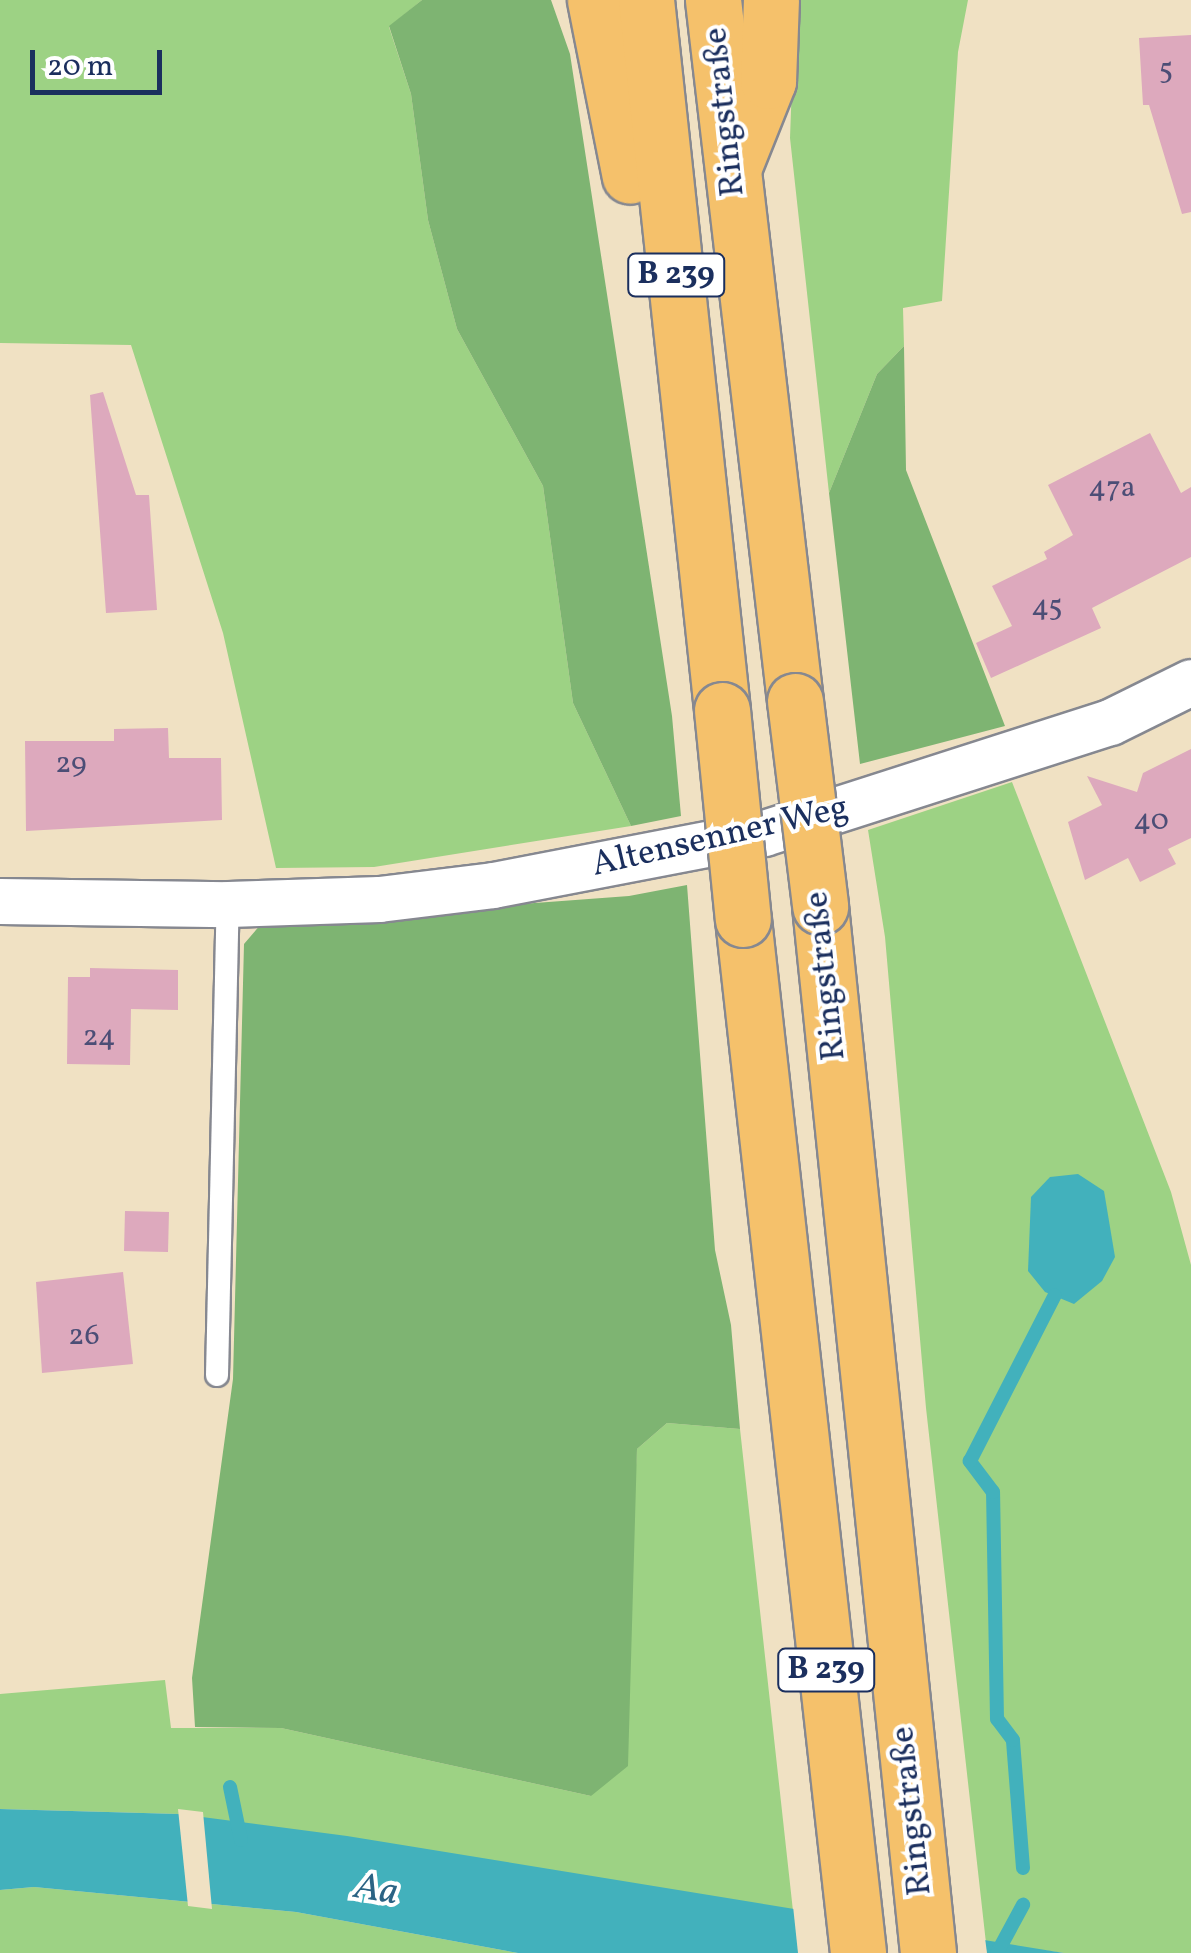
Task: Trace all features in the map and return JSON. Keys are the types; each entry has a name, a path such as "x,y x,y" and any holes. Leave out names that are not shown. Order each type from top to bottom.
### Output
{"highway":[{"path":"595,0 625,131 660,468 705,551"},
{"name":"Ringstraße","path":"646,0 858,1953"},
{"name":"Ringstraße","path":"713,0 820,906 866,1398 928,1953"},
{"path":"731,174 768,81 771,0"}],"street":[{"name":"Altensenner Weg","path":"0,901 228,904 379,899 494,885 764,833 1110,722 1191,682"}],"lane":[{"path":"218,1375 228,904"}],"green space":[{"path":"0,0 422,0 389,27 411,94 428,220 457,329 543,486 573,703 631,826 374,867 276,868 223,633 131,345 0,343"},
{"path":"422,0 551,0 570,54 672,716 681,816 631,826 573,703 543,486 457,329 428,220 411,94 389,26"},
{"path":"795,0 968,0 958,52 942,301 903,308 904,346 877,374 829,493 790,138"},
{"path":"904,346 906,470 1005,726 860,764 829,493 877,374"},
{"path":"1012,782 1171,1192 1191,1265 1191,1953 1064,1953 986,1943 926,1408 885,937 868,830"},
{"path":"687,885 715,1250 731,1325 740,1429 667,1423 637,1449 628,1766 591,1796 281,1728 195,1727 192,1678 233,1379 244,944 262,923 629,896"},
{"path":"667,1423 740,1429 793,1911 179,1814 0,1809 0,1694 165,1680 171,1728 281,1728 591,1796 632,1533 637,1449"},
{"path":"34,1887 296,1912 518,1953 0,1953 0,1890"}],"water":[{"path":"1078,1174 1104,1191 1115,1257 1102,1281 1074,1304 1045,1292 1028,1271 1031,1197 1050,1177"},
{"name":"Aa","path":"0,1809 179,1814 347,1836 1064,1953 518,1953 296,1912 34,1887 0,1890"}],"pier":[{"path":"178,1809 203,1812 212,1909 188,1906"},
{"path":"793,1906 985,1938 987,1953 798,1953"}],"building":[{"path":"1191,35 1191,212 1182,214 1149,105 1143,105 1139,38"},
{"path":"103,392 136,495 149,495 157,610 106,613 90,395"},
{"path":"1150,433 1181,493 1191,487 1191,557 1092,608 1101,628 991,678 976,643 1012,626 992,586 1047,559 1044,552 1073,535 1048,485"},
{"path":"168,728 169,758 221,758 222,820 26,831 25,741 114,741 114,729"},
{"path":"1191,749 1191,838 1168,849 1176,864 1140,882 1128,858 1085,880 1068,822 1102,805 1087,776 1137,792 1143,773"},
{"path":"90,968 178,970 178,1010 131,1009 130,1065 67,1064 68,977 90,977"},
{"path":"125,1211 169,1212 168,1252 124,1251"},
{"path":"123,1272 133,1364 42,1373 36,1282"}],"waterway":[{"path":"1023,1868 1013,1740 997,1719 993,1492 970,1461 1055,1295"},
{"path":"230,1787 241,1840"},
{"path":"997,1953 1023,1905"}]}
